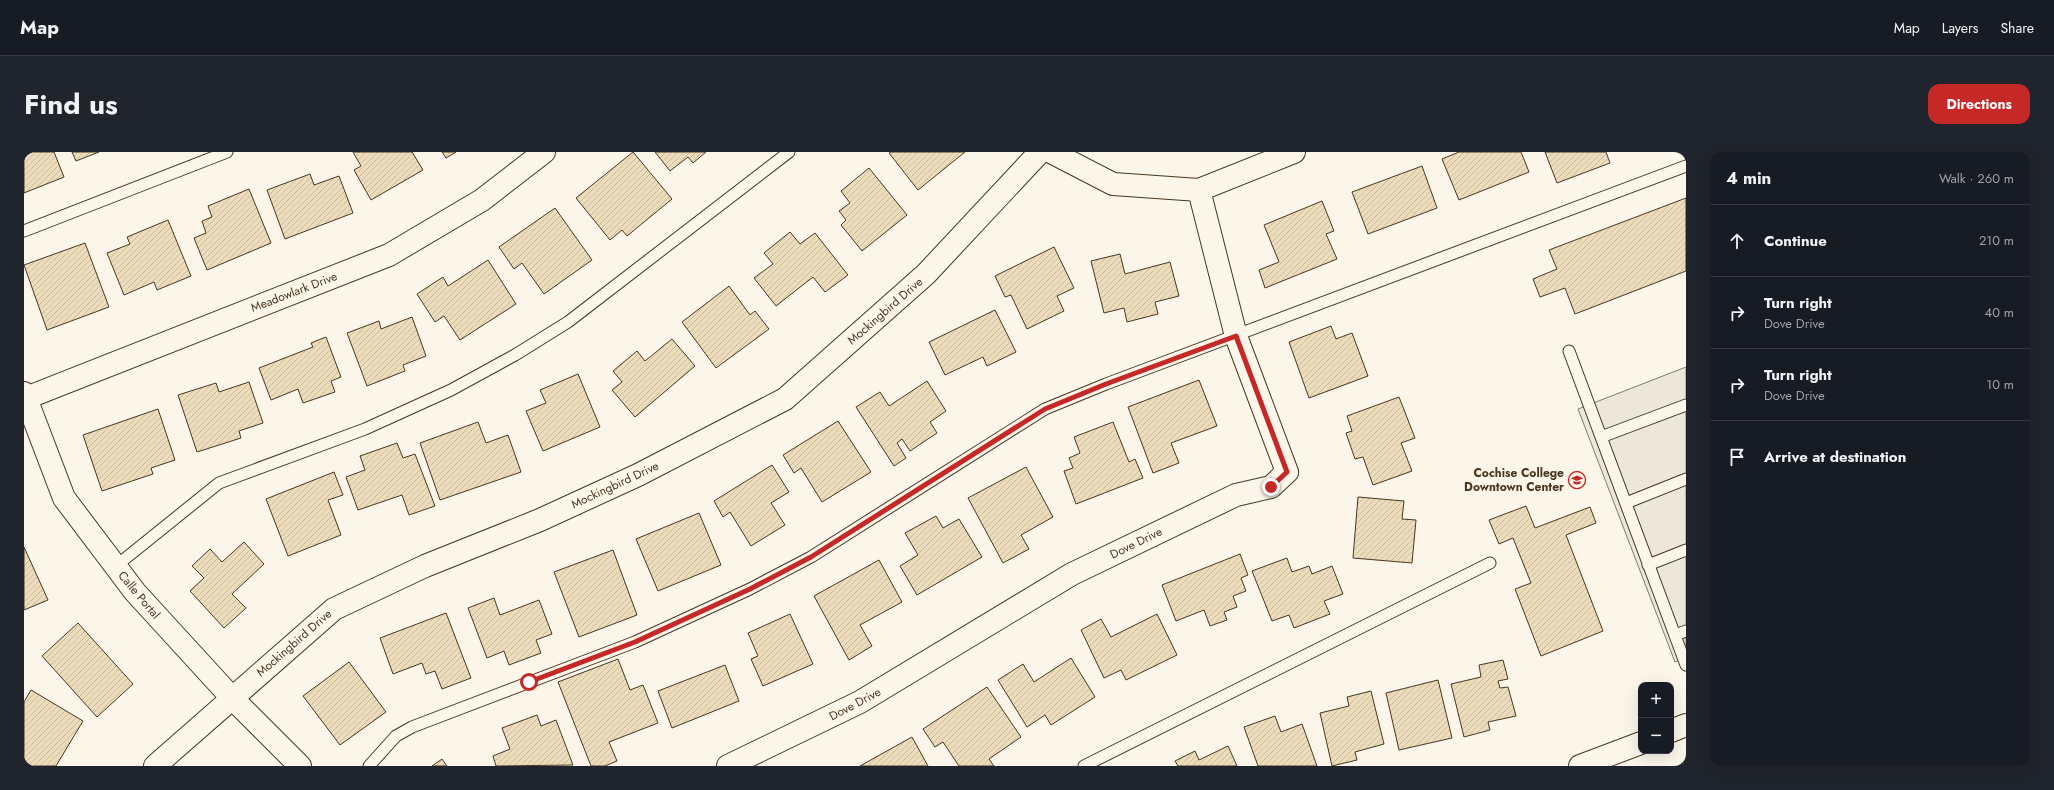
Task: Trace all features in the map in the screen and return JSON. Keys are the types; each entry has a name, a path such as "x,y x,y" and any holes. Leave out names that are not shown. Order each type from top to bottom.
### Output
{"street":[{"name":"Meadowlark Drive","path":"25,395 389,255 482,200 544,152"},
{"name":"Mockingbird Drive","path":"155,766 334,609 425,566 540,520 638,475 784,399 926,274 1040,152"},
{"path":"1051,152 1113,184 1199,190 1294,152"},
{"name":"Dove Drive","path":"728,766 860,702 1072,574 1236,495 1271,487 1287,472 1236,336 1199,190"},
{"name":"Calle Portal","path":"25,395 64,498 135,592 232,698 300,766"},
{"path":"1674,730 1686,726"},
{"path":"1580,766 1638,744"}],"lane":[{"path":"24,231 227,152"},
{"path":"116,566 219,482 365,429 451,390 521,351 568,322 789,152"},
{"path":"369,766 396,736 412,727 635,642 756,585 811,557 1045,409 1106,384 1686,166"},
{"path":"1569,351 1686,665"},
{"path":"1601,437 1686,405"},
{"path":"1626,503 1686,479"},
{"path":"1648,565 1686,550"},
{"path":"1084,766 1490,563"},
{"path":"1675,635 1686,631"}],"shaded area":[{"path":"1686,367 1686,658 1675,662 1578,409"}],"building":[{"path":"24,152 54,152 64,177 24,193"},
{"path":"72,152 99,152 76,161"},
{"path":"353,152 412,152 423,170 371,200 354,170 361,166"},
{"path":"442,152 456,152 446,158"},
{"path":"633,152 672,199 627,236 622,230 610,240 576,198"},
{"path":"655,152 706,152 693,163 688,157 670,171"},
{"path":"965,152 918,190 889,153"},
{"path":"1459,152 1521,152 1529,172 1459,200 1442,159"},
{"path":"1545,152 1606,152 1610,163 1557,183"},
{"path":"1422,166 1437,208 1368,234 1352,192"},
{"path":"869,168 907,215 862,251 841,225 846,220 839,211 850,203 841,191"},
{"path":"310,174 314,185 339,176 353,213 285,239 267,190"},
{"path":"249,189 271,243 207,270 194,238 206,233 202,221 212,217 208,206"},
{"path":"1686,198 1686,271 1575,314 1565,288 1540,297 1533,279 1557,269 1549,250"},
{"path":"1322,201 1334,231 1326,234 1337,259 1265,288 1259,270 1279,262 1264,225"},
{"path":"555,208 592,260 544,294 522,263 514,269 499,247"},
{"path":"168,220 191,276 157,290 154,282 124,295 107,253 130,244 127,237"},
{"path":"790,232 800,244 815,233 848,275 825,292 813,277 776,306 754,278 773,264 764,253"},
{"path":"85,243 109,307 47,330 24,265"},
{"path":"1054,247 1074,288 1057,296 1064,311 1027,329 1011,295 1005,297 995,276"},
{"path":"1120,254 1125,274 1170,262 1179,296 1155,302 1158,314 1127,322 1124,308 1104,313 1091,261"},
{"path":"488,260 516,304 460,340 444,316 435,322 417,294 443,277 448,286"},
{"path":"729,286 750,315 755,311 769,329 716,368 682,322"},
{"path":"995,310 1016,352 987,366 983,357 945,375 929,342"},
{"path":"412,317 426,356 403,365 405,371 367,386 347,333 379,321 381,329"},
{"path":"1331,326 1336,339 1352,333 1368,376 1309,398 1289,342"},
{"path":"326,337 341,377 331,381 335,392 303,403 298,389 271,400 259,368 313,347 311,343"},
{"path":"672,339 695,366 635,417 612,390 622,382 613,371 637,351 645,361"},
{"path":"578,374 600,427 543,451 526,411 546,403 540,390"},
{"path":"1199,380 1217,426 1171,443 1179,463 1153,473 1128,407"},
{"path":"927,381 946,411 930,422 937,433 910,451 902,439 897,443 906,458 894,466 856,407 880,392 889,406"},
{"path":"249,382 263,423 239,431 241,438 197,452 178,395 216,383 219,392"},
{"path":"1399,397 1415,438 1401,443 1412,471 1373,485 1363,457 1355,459 1346,433 1352,431 1347,416"},
{"path":"158,409 175,460 151,468 153,474 102,491 83,435"},
{"path":"838,421 871,472 822,502 801,468 794,473 783,455"},
{"path":"478,422 486,443 508,435 521,472 440,500 420,443"},
{"path":"1113,422 1129,462 1135,459 1143,478 1076,504 1064,471 1073,468 1069,458 1080,453 1074,437"},
{"path":"397,443 403,458 415,454 435,506 409,515 402,495 358,510 346,477 365,470 360,456"},
{"path":"772,465 789,492 771,503 785,525 751,546 730,512 723,517 714,501"},
{"path":"1026,467 1053,517 1021,535 1029,549 1003,563 968,498"},
{"path":"334,472 343,495 328,500 341,535 288,556 266,499"},
{"path":"1358,497 1404,501 1402,519 1416,520 1412,563 1353,558"},
{"path":"1526,506 1535,528 1590,507 1596,523 1566,535 1603,631 1541,656 1515,589 1531,583 1513,538 1499,544 1489,520"},
{"path":"699,513 721,565 658,591 636,539"},
{"path":"936,516 943,528 959,519 982,557 917,595 900,566 918,555 905,533"},
{"path":"244,542 264,564 232,594 246,608 224,628 190,591 204,578 192,566 210,549 222,562"},
{"path":"24,547 48,600 24,610"},
{"path":"613,550 637,615 579,637 554,572"},
{"path":"1240,554 1248,575 1241,578 1246,591 1233,596 1237,607 1224,612 1227,620 1210,626 1204,610 1176,621 1162,585"},
{"path":"1287,558 1292,572 1309,566 1312,574 1332,566 1343,594 1324,601 1330,614 1294,628 1289,615 1272,621 1252,571"},
{"path":"879,560 902,602 860,625 872,646 849,660 814,596"},
{"path":"494,598 500,615 539,600 552,634 536,640 541,653 509,665 504,651 487,658 468,608"},
{"path":"446,613 471,678 442,689 435,671 426,674 422,663 393,674 380,638"},
{"path":"790,614 813,664 763,686 751,659 758,656 748,633"},
{"path":"1157,614 1177,655 1126,680 1121,670 1104,678 1081,630 1101,619 1111,637"},
{"path":"78,623 133,684 97,717 42,656"},
{"path":"1071,658 1095,697 1051,725 1045,715 1027,727 998,680 1023,664 1034,682"},
{"path":"618,659 630,690 643,685 658,723 609,742 617,761 605,766 591,766 558,682"},
{"path":"1503,660 1508,679 1498,681 1500,688 1508,687 1516,716 1488,722 1490,730 1464,737 1451,684 1481,677 1479,665"},
{"path":"349,662 386,712 340,745 303,696"},
{"path":"725,665 739,701 672,728 658,691"},
{"path":"1438,680 1452,738 1399,750 1386,693"},
{"path":"987,687 1021,737 989,759 994,766 959,766 943,742 935,747 923,729"},
{"path":"31,690 83,721 56,766 24,766 24,702"},
{"path":"1371,691 1384,744 1355,752 1357,760 1332,766 1320,713 1349,706 1347,697"},
{"path":"537,715 541,726 556,720 573,765 496,766 493,756 510,749 502,728"},
{"path":"1275,716 1281,732 1302,724 1317,766 1258,766 1244,727"},
{"path":"912,737 928,766 860,766"},
{"path":"1228,746 1237,766 1178,766 1175,761 1195,751 1199,760"},
{"path":"442,759 447,766 432,766"}],"place":[{"name":"Cochise College Downtown Center","path":"1577,480"}],"route":[{"path":"529,682 635,642 750,589 811,557 1045,409 1106,384 1236,336 1287,472 1271,487"}]}
